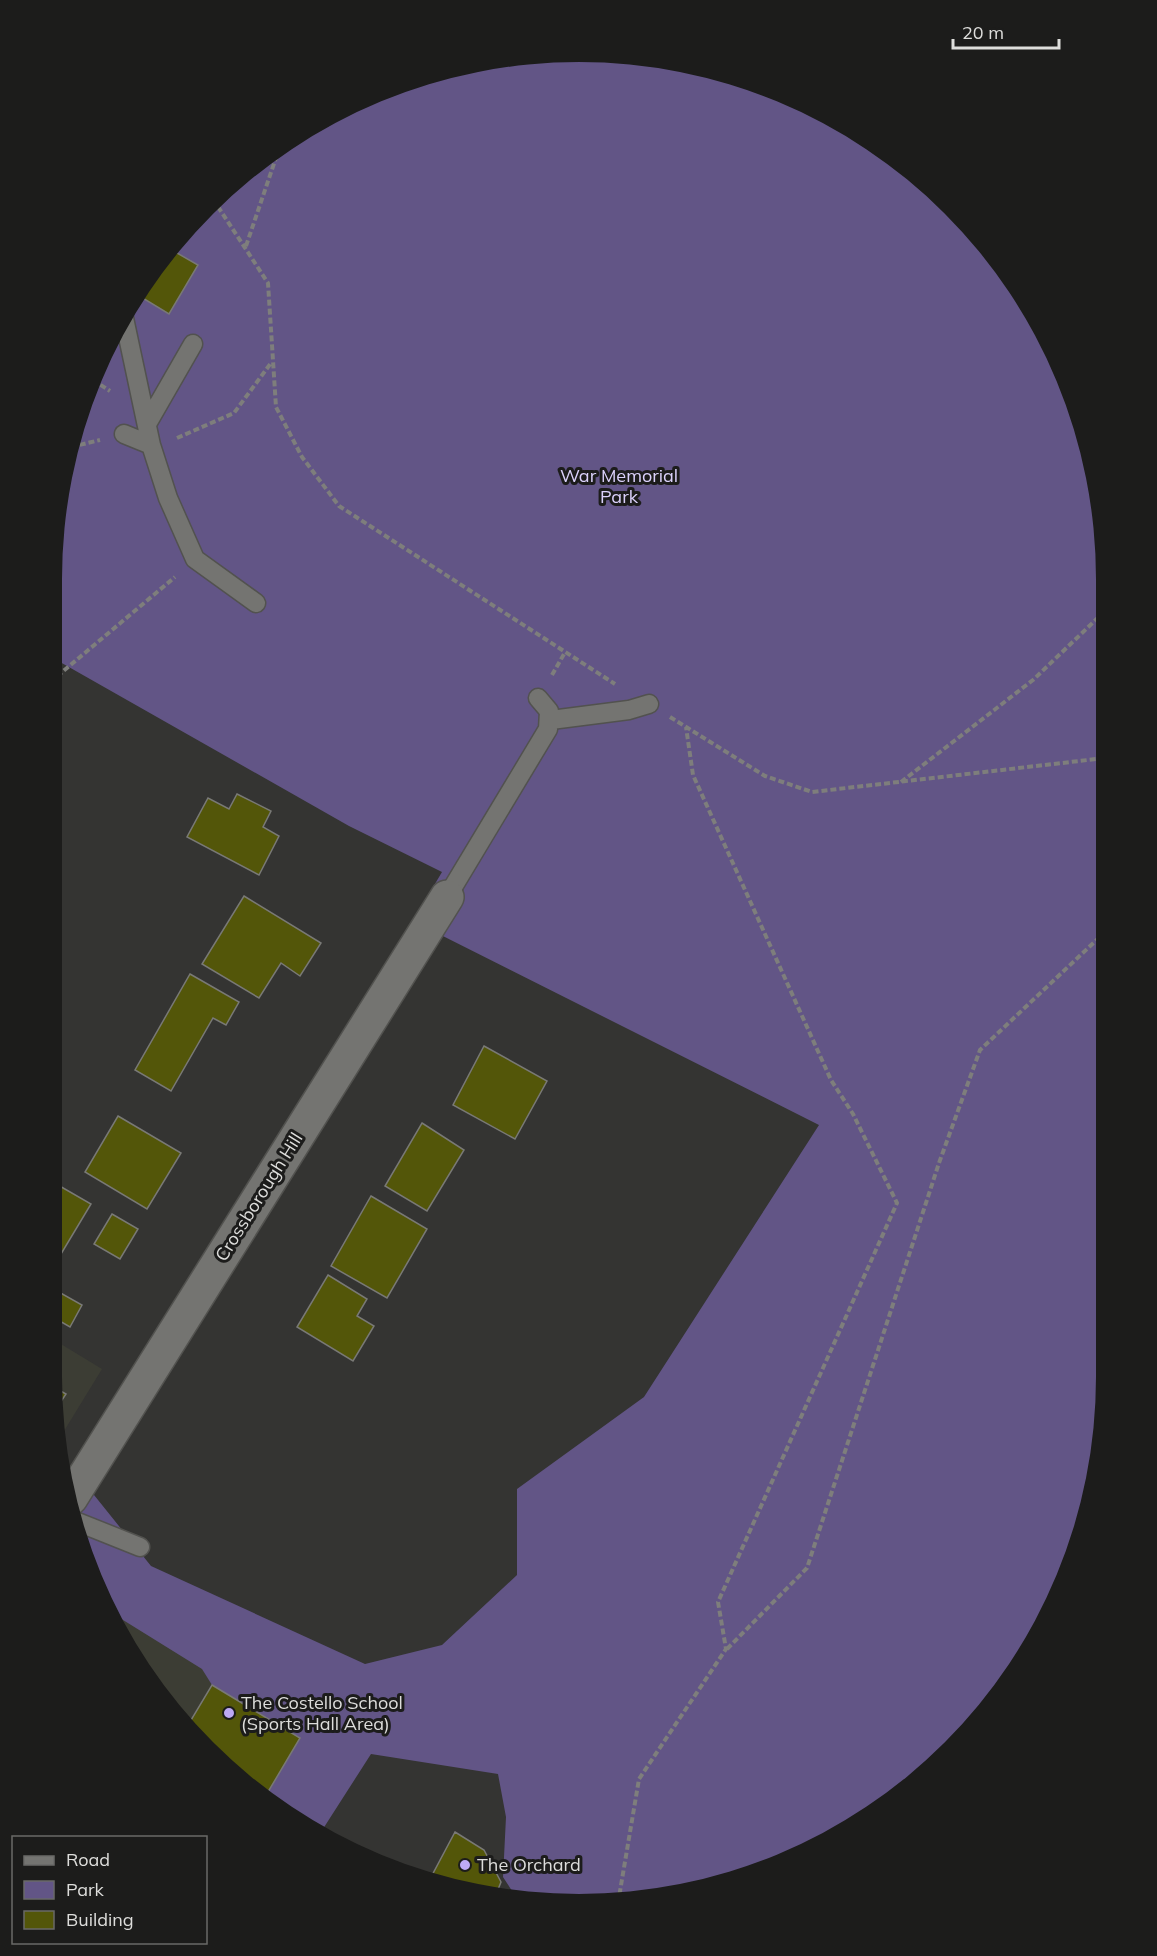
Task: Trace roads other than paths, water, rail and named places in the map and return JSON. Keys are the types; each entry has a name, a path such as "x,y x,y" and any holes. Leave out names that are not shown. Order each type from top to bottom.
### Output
{"street":[{"name":"Crossborough Hill","path":"74,1492 447,897"}],"lane":[{"path":"126,329 151,445 168,498 195,558 256,603"},
{"path":"147,424 194,344"},
{"path":"124,434 151,445"},
{"path":"447,897 541,744 551,720 549,711 538,698"},
{"path":"551,720 629,710 649,704"},
{"path":"83,1524 140,1546"}],"place":[{"name":"The Costello School (Sports Hall Area)","path":"229,1713"},
{"name":"The Orchard","path":"465,1865"}],"park label":[{"name":"War Memorial Park","path":"619,486"}]}
